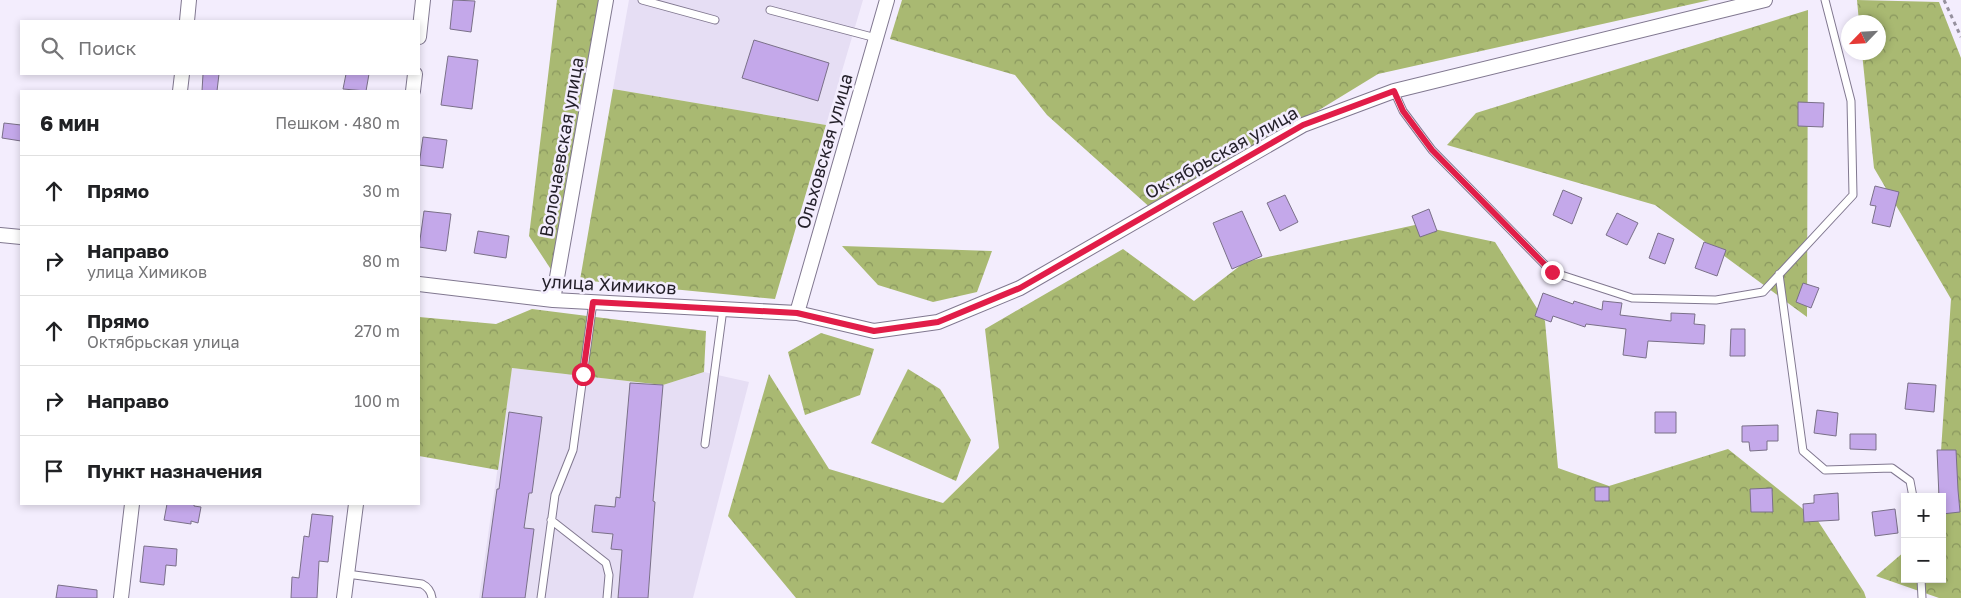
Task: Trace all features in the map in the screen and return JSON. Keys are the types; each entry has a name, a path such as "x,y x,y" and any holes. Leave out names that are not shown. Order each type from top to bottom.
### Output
{"street":[{"path":"187,20 189,0"},
{"path":"420,28 423,0"},
{"name":"Волочаевская улица","path":"553,300 606,0"},
{"name":"Ольховская улица","path":"797,313 887,0"},
{"name":"Октябрьская улица","path":"797,313 874,331 938,322 1020,288 1303,125 1394,91 1765,0"},
{"path":"180,90 182,75"},
{"path":"413,90 415,75"},
{"path":"0,234 20,237"},
{"name":"улица Химиков","path":"420,284 553,300 797,313"},
{"path":"121,598 132,505"},
{"path":"344,598 356,505"}],"lane":[{"path":"642,0 716,20"},
{"path":"1394,91 1403,111 1432,150 1552,272 1632,298 1716,300 1763,292 1853,195 1851,101 1825,0"},
{"path":"770,10 876,38"},
{"path":"1779,274 1803,451 1825,470 1892,468 1910,481 1912,493"},
{"path":"541,598 555,495 574,450 593,302"},
{"path":"705,444 723,309"},
{"path":"551,520 606,563 610,575 606,598"},
{"path":"347,574 422,584 426,586 432,598"},
{"path":"1921,583 1922,598"}],"path":[{"path":"1944,0 1961,37"}],"shaded area":[{"path":"629,0 863,0 826,125 613,89"},
{"path":"512,368 663,385 704,372 749,382 693,598 479,598"}],"green space":[{"path":"557,0 600,0 552,271 529,236"},
{"path":"902,0 1710,0 1378,74 1154,211 1047,115 1015,75 890,39"},
{"path":"1857,0 1939,2 1961,58 1961,598 1939,598 1876,576 1901,554 1901,583 1946,583 1946,493 1938,493 1951,299 1874,168 1863,60 1886,60 1886,15 1858,15"},
{"path":"1808,10 1807,317 1655,205 1447,145 1476,113"},
{"path":"613,89 826,125 775,299 580,280"},
{"path":"1415,225 1495,242 1545,321 1558,468 1609,486 1728,449 1818,521 1866,598 796,598 728,516 769,374 829,469 943,503 999,448 985,329 1123,249 1194,301 1245,262"},
{"path":"842,246 992,251 977,292 933,302 878,285"},
{"path":"532,309 706,331 704,372 663,385 512,368 498,470 420,456 420,317 496,324"},
{"path":"821,333 874,349 860,395 805,415 788,352"},
{"path":"908,369 940,389 971,440 956,481 871,443"}],"building":[{"path":"453,0 475,1 471,32 450,29"},
{"path":"754,40 829,63 818,101 742,78"},
{"path":"448,56 478,60 472,109 441,105"},
{"path":"203,75 219,75 217,90 202,90"},
{"path":"346,75 369,75 366,90 343,89"},
{"path":"1798,102 1824,103 1823,127 1798,126"},
{"path":"4,123 20,125 20,141 2,138"},
{"path":"423,137 447,140 443,168 420,165"},
{"path":"1875,186 1899,192 1890,227 1872,223 1876,206 1870,205"},
{"path":"1563,190 1582,198 1572,224 1553,215"},
{"path":"1285,195 1298,222 1280,231 1267,203"},
{"path":"1429,209 1437,231 1420,237 1412,216"},
{"path":"424,211 451,214 446,251 420,247"},
{"path":"1242,211 1262,256 1232,269 1213,223"},
{"path":"1617,213 1638,223 1627,245 1606,235"},
{"path":"478,231 509,236 506,258 474,253"},
{"path":"1658,233 1674,239 1665,264 1649,258"},
{"path":"1704,242 1726,250 1717,276 1695,268"},
{"path":"1803,283 1819,288 1811,308 1796,302"},
{"path":"1543,293 1573,304 1574,301 1602,310 1603,301 1622,303 1620,315 1671,321 1671,313 1695,314 1694,324 1705,325 1704,344 1648,341 1646,358 1623,355 1626,329 1586,324 1585,327 1553,316 1551,322 1535,316"},
{"path":"1731,329 1745,329 1745,356 1730,356"},
{"path":"630,383 663,385 653,501 655,502 648,598 618,598 622,550 611,549 613,534 592,532 595,505 615,507 616,497 620,498"},
{"path":"1908,383 1936,385 1934,412 1905,409"},
{"path":"1817,410 1838,413 1836,436 1814,433"},
{"path":"509,412 542,417 532,493 529,493 524,528 534,529 525,598 482,598 497,489 499,489"},
{"path":"1655,412 1676,412 1676,433 1655,433"},
{"path":"1778,425 1778,441 1767,441 1767,450 1750,451 1749,442 1742,442 1742,426"},
{"path":"1850,434 1876,434 1876,450 1850,449"},
{"path":"1937,450 1956,450 1960,512 1946,514 1946,493 1939,493"},
{"path":"1595,487 1609,487 1609,501 1595,501"},
{"path":"1772,488 1773,512 1751,512 1750,489"},
{"path":"1838,493 1839,520 1804,522 1803,504 1814,503 1814,495"},
{"path":"167,505 194,505 201,507 198,523 191,521 191,524 164,520"},
{"path":"1895,509 1898,533 1875,536 1872,512"},
{"path":"312,514 333,516 328,562 319,561 317,598 291,598 292,577 299,578 304,536 309,537"},
{"path":"144,546 177,549 176,566 166,565 164,585 140,582"},
{"path":"58,585 97,590 97,598 56,598"}],"route":[{"path":"583,374 593,302 797,313 874,331 938,322 1020,288 1303,125 1394,91 1403,111 1432,150 1552,272"}]}
